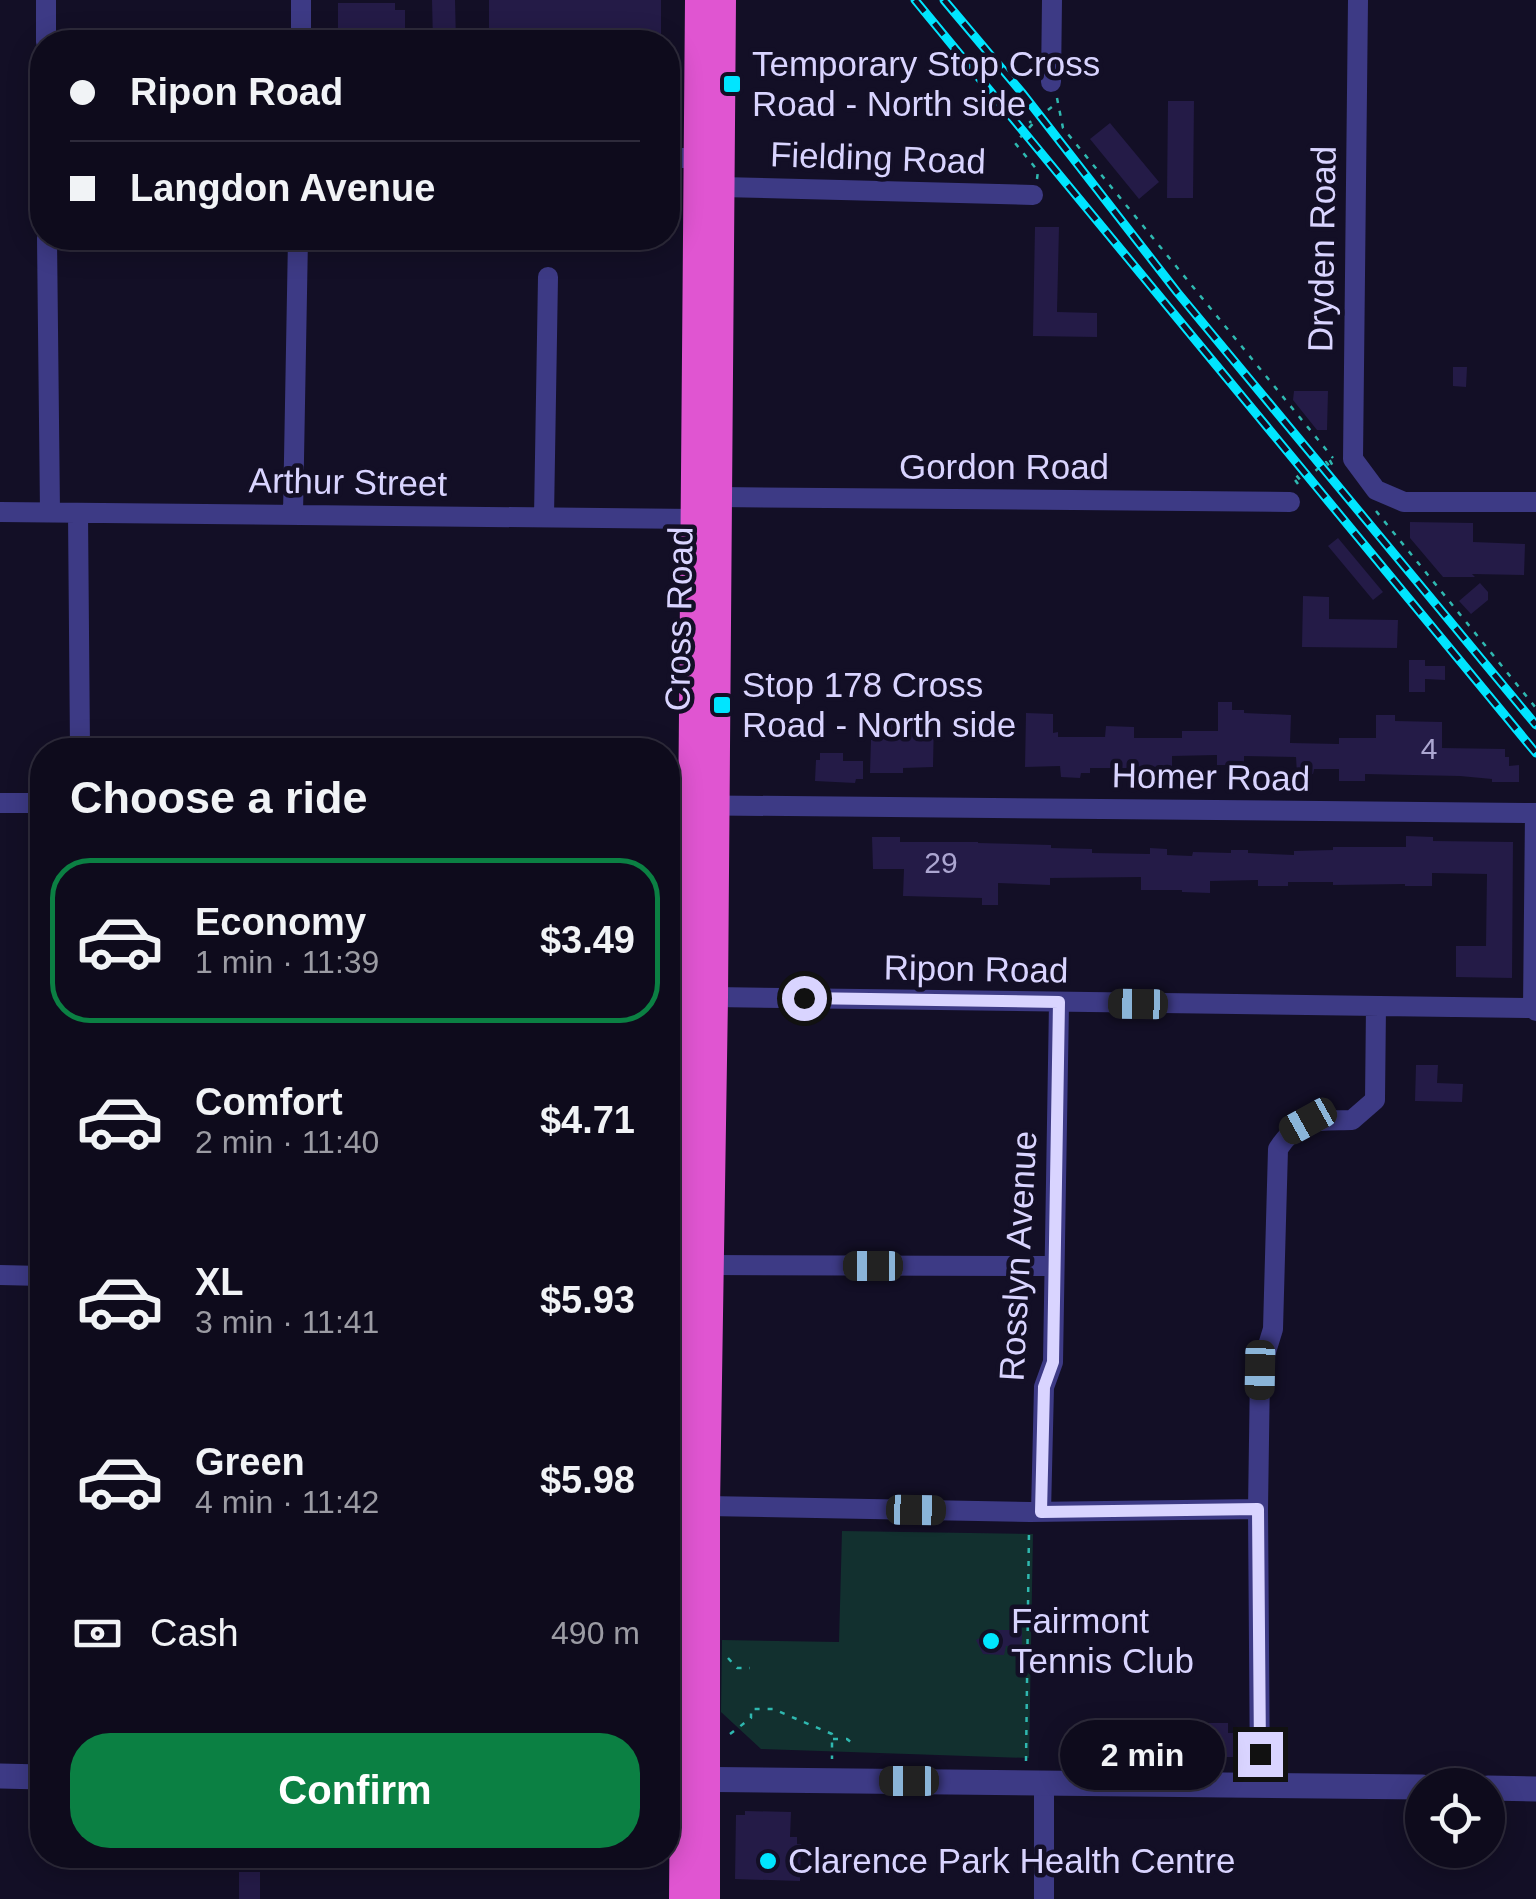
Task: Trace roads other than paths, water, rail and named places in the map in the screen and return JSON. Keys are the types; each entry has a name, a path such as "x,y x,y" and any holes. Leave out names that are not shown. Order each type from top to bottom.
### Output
{"highway":[{"name":"Cross Road","path":"699,0 691,805 702,997 710,1265"},
{"name":"Cross Road","path":"691,805 718,498 722,0"},
{"path":"698,158 721,186"},
{"path":"696,520 718,498"},
{"name":"Cross Road","path":"683,1899 696,1506 687,1244 702,997"},
{"path":"687,1244 710,1265 688,1291"},
{"name":"Cross Road","path":"686,1779 706,1899"}],"street":[{"path":"46,0 46,30"},
{"path":"301,0 301,30"},
{"path":"1052,0 1055,92"},
{"name":"Dryden Road","path":"1358,0 1342,459 1352,459 1373,497 1404,502 1536,502"},
{"path":"680,158 698,158"},
{"name":"Fielding Road","path":"721,186 1033,195"},
{"path":"47,250 50,512"},
{"path":"293,514 298,250"},
{"path":"544,517 548,277"},
{"name":"Gordon Road","path":"718,498 1290,502"},
{"name":"Arthur Street","path":"0,512 696,520"},
{"path":"78,512 80,738"},
{"path":"0,803 30,803"},
{"name":"Homer Road","path":"691,805 1535,812 1534,1010"},
{"name":"Ripon Road","path":"702,997 1534,1010"},
{"name":"Rosslyn Avenue","path":"1036,1512 1044,1387 1053,1362 1059,1002"},
{"path":"1260,1784 1260,1370 1273,1329 1278,1148 1290,1131 1308,1121 1352,1120 1375,1100 1376,1006"},
{"path":"710,1265 1054,1266"},
{"path":"0,1275 30,1276"},
{"path":"696,1506 1036,1512 1258,1509"},
{"path":"0,1776 30,1776"},
{"path":"686,1779 1405,1787"},
{"path":"1035,1783 1044,1899"},
{"path":"1505,1788 1536,1789"}],"railway":[{"path":"915,0 1536,753"},
{"path":"944,0 1023,94 1177,292 1536,725"}],"place":[{"name":"Temporary Stop Cross Road - North side","path":"732,84"},
{"name":"Stop 178 Cross Road - North side","path":"722,705"},
{"name":"Fairmont Tennis Club","path":"991,1641"},
{"name":"Clarence Park Health Centre","path":"768,1861"}]}
